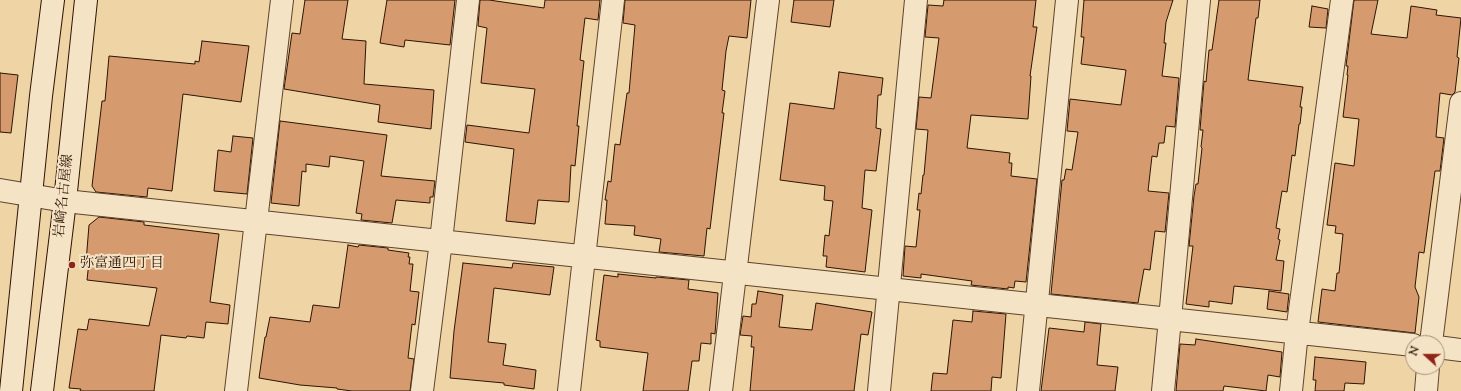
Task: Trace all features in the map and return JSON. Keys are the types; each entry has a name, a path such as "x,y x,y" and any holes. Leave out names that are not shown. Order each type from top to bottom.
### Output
{"street":[{"path":"12,391 52,0"},
{"name":"岩崎名古屋線","path":"42,391 65,201 86,0"},
{"path":"236,391 282,0"},
{"path":"422,391 441,241 468,0"},
{"path":"569,391 613,0"},
{"path":"721,391 768,0"},
{"path":"879,391 916,0"},
{"path":"1028,391 1067,0"},
{"path":"1162,391 1199,0"},
{"path":"1291,391 1297,332 1342,0"},
{"path":"1432,335 1461,103"},
{"path":"0,190 65,201 1405,343"},
{"path":"1445,348 1461,350"},
{"path":"1426,391 1427,375"}],"building":[{"path":"305,0 348,0 342,39 366,41 364,84 434,90 431,129 378,122 380,105 284,89 292,33 300,34"},
{"path":"387,0 455,0 450,45 405,40 404,47 380,43"},
{"path":"480,0 544,8 545,0 600,0 598,20 585,18 580,60 584,61 577,126 579,126 575,166 571,165 569,202 538,200 535,224 506,221 514,149 465,142 467,125 529,133 535,89 481,83 487,28 478,26"},
{"path":"625,0 751,0 747,38 729,36 726,51 722,90 725,91 722,113 724,113 710,229 707,228 704,256 659,252 661,239 634,235 635,226 605,224 607,200 605,200 608,181 611,182 615,144 620,145 627,93 629,93 635,25 623,23"},
{"path":"794,0 834,0 830,27 791,22"},
{"path":"944,0 1036,0 1033,27 1037,27 1030,76 1028,119 971,115 967,148 1010,153 1009,163 1012,163 1011,176 1037,179 1026,282 1015,281 1014,288 1008,287 1008,289 971,285 972,281 921,274 921,278 903,276 905,246 916,247 920,210 917,210 919,193 921,194 924,175 928,130 916,129 919,97 931,98 939,38 925,37 928,5 943,6"},
{"path":"1084,0 1173,0 1166,22 1164,43 1166,43 1162,76 1179,78 1175,127 1166,126 1164,143 1159,143 1157,157 1152,156 1148,191 1169,193 1165,232 1155,231 1150,270 1144,269 1138,303 1051,294 1062,180 1064,180 1066,169 1072,170 1078,132 1067,131 1070,99 1121,105 1126,70 1081,64 1084,37 1081,37"},
{"path":"1219,0 1260,0 1258,18 1256,18 1248,80 1303,87 1300,107 1302,107 1295,156 1292,155 1287,192 1282,191 1276,228 1280,229 1278,239 1280,240 1276,260 1284,261 1281,291 1234,286 1232,304 1209,301 1209,307 1186,304 1193,246 1189,246 1194,196 1196,184 1198,184 1202,148 1203,130 1200,130 1204,81 1206,82 1209,50 1212,50"},
{"path":"1354,0 1378,0 1371,34 1407,38 1411,6 1437,10 1436,15 1461,18 1457,57 1459,58 1455,92 1452,95 1440,93 1436,137 1444,138 1440,171 1435,171 1424,253 1419,252 1415,287 1419,297 1415,333 1318,322 1322,289 1335,291 1337,273 1339,273 1343,234 1335,233 1336,226 1327,225 1335,163 1354,166 1359,119 1343,117 1348,75 1348,66 1346,66"},
{"path":"1312,6 1328,9 1326,28 1309,27"},
{"path":"202,41 249,46 241,102 183,94 172,191 148,188 147,197 96,192 92,186 102,101 105,101 109,56 195,64 195,61 199,62"},
{"path":"839,72 883,78 881,95 878,95 876,128 881,129 876,171 865,170 862,208 872,210 865,272 826,267 827,256 823,256 825,235 829,236 833,201 824,200 825,186 780,180 790,103 834,109"},
{"path":"0,73 18,75 11,133 0,132"},
{"path":"280,121 387,135 381,176 435,181 433,197 430,197 430,203 396,200 392,223 361,220 362,214 356,213 364,161 330,156 329,167 306,164 306,172 302,171 299,206 271,203"},
{"path":"233,136 253,138 247,194 214,191 218,150 231,152"},
{"path":"99,217 144,222 144,225 219,234 210,302 230,305 228,324 206,322 204,338 187,336 186,338 161,335 154,391 80,391 81,389 69,388 78,329 87,330 89,319 149,326 157,288 87,280 89,262 86,262 89,225"},
{"path":"348,245 358,247 359,245 388,248 388,250 409,253 409,264 413,264 410,291 419,292 415,325 412,324 408,358 414,359 410,391 352,391 337,388 300,385 259,378 265,337 270,317 310,322 313,305 339,308"},
{"path":"463,263 512,268 513,263 554,267 550,295 494,288 488,342 506,344 503,365 536,370 534,389 504,385 504,383 450,378 454,331"},
{"path":"618,274 689,280 688,289 718,293 715,334 711,333 711,344 701,343 699,361 692,361 688,391 643,391 648,353 600,347 600,341 596,340 604,275 618,277"},
{"path":"758,291 783,295 779,327 812,330 816,303 872,312 868,335 861,334 854,391 750,391 754,347 751,347 752,336 740,335 743,316 751,317 752,304 756,304"},
{"path":"1269,291 1289,294 1287,312 1267,309"},
{"path":"973,311 1006,314 1001,378 992,377 991,391 931,391 933,373 947,374 953,320 972,322"},
{"path":"1085,322 1101,324 1097,365 1118,367 1115,391 1041,391 1049,328 1084,332"},
{"path":"1196,339 1282,352 1280,377 1268,375 1266,391 1224,386 1223,391 1176,391 1180,344 1195,345"},
{"path":"1315,357 1366,362 1364,384 1345,383 1344,391 1315,391 1316,380 1313,380"}],"place":[{"name":"弥富通四丁目","path":"72,265"}]}
